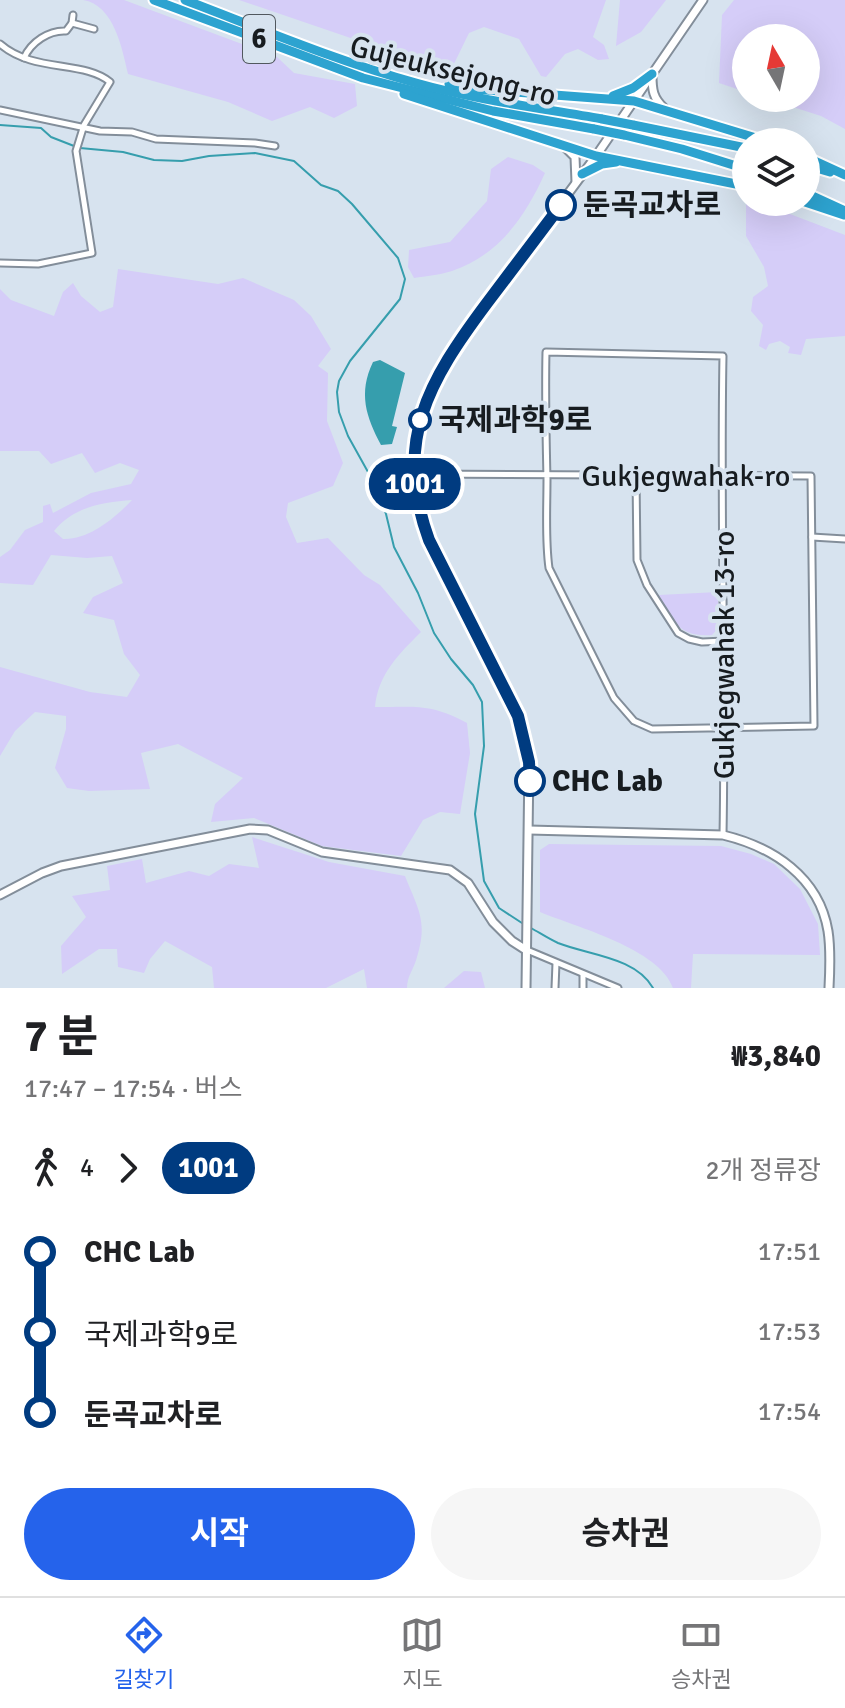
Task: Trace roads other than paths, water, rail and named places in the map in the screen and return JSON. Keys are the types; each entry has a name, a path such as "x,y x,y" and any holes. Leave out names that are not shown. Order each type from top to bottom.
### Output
{"highway":[{"name":"Gujeuksejong-ro","path":"154,0 365,73 493,111 624,135 732,165"},
{"name":"Gujeuksejong-ro","path":"185,0 365,73 732,145"},
{"path":"365,73 473,89 634,101 732,130"},
{"path":"365,73 416,99 596,156 732,183"},
{"path":"607,97 626,93 652,74"},
{"path":"579,178 602,164 626,162"},
{"path":"820,164 845,176"},
{"path":"820,169 845,176"},
{"path":"820,200 845,213"},
{"path":"820,206 845,213"}],"street":[{"path":"526,988 529,762 518,716 429,540 416,497 414,474 419,425 436,378 461,338 596,156 703,0"},
{"path":"24,58 26,52 49,32 66,31 73,15"},
{"path":"72,23 94,29"},
{"path":"0,44 24,58 88,72 110,82 82,130 76,151 92,253 38,264 0,263"},
{"path":"652,74 653,93 664,108"},
{"path":"0,110 82,130 132,132 156,139 275,146"},
{"path":"561,145 575,157 579,178"},
{"name":"Gukjegwahak 13-ro","path":"547,475 546,352 723,356 723,835"},
{"name":"Gukjegwahak-ro","path":"414,474 811,476 814,726 725,729"},
{"path":"547,475 549,568 619,706 634,721 652,729 725,729"},
{"path":"636,475 637,560 647,585 678,633 702,642 725,641"},
{"path":"812,537 845,539"},
{"path":"0,895 61,866 250,829 268,830 322,852 450,870 468,883 493,922 512,941 526,950 618,988"},
{"path":"529,830 723,835 750,841 773,853 792,867 812,890 821,907 828,929 829,988"},
{"path":"555,988 556,963"},
{"path":"583,975 583,988"}],"water":[{"path":"380,360 405,373 392,426 397,427 392,444 381,445 371,425 365,395 368,373 373,362"}],"waterway":[{"path":"0,125 41,128 51,137 74,146"},
{"path":"80,148 123,152 154,160 182,161 255,153 294,161 321,185 338,191 352,204 398,258 405,279 400,299 350,361 339,381 339,412 348,436 373,481 394,547 434,633 482,702 484,746 475,814 484,881 499,908 525,925"},
{"path":"531,928 558,943 623,963 645,978 653,988"}],"place":[{"name":"둔곡교차로","path":"561,205"},
{"name":"국제과학9로","path":"420,420"},
{"name":"CHC Lab","path":"530,781"}]}
